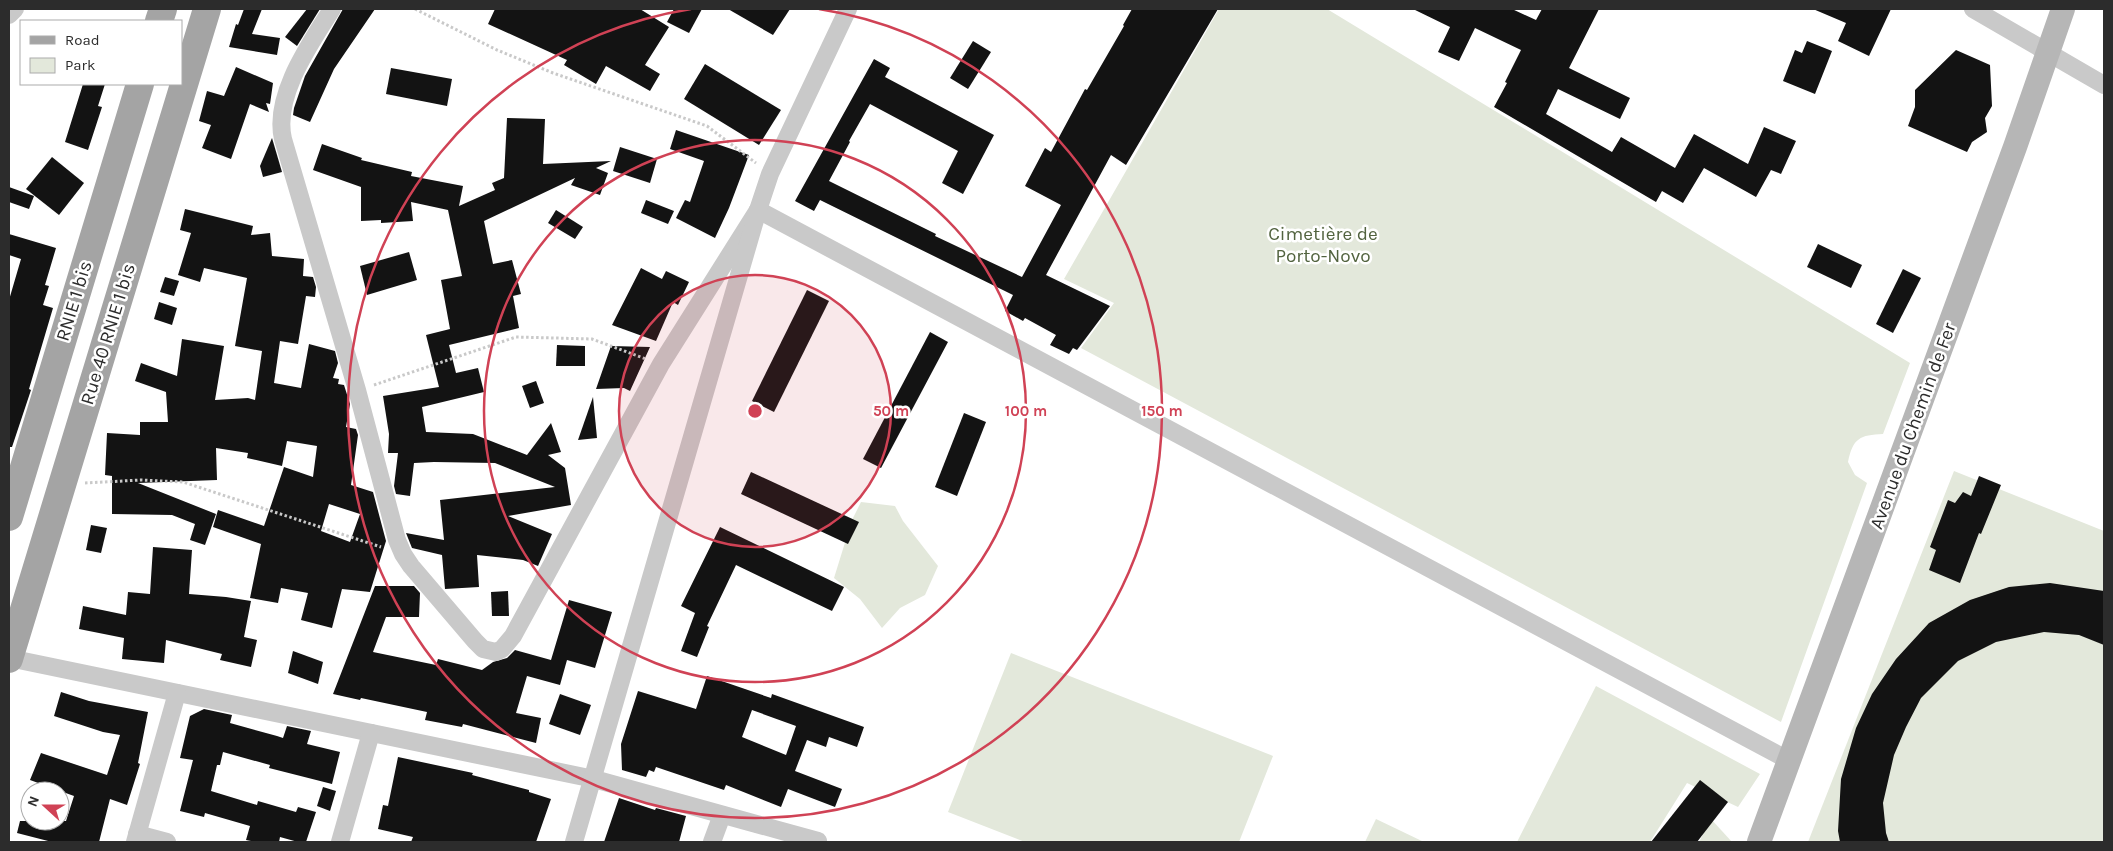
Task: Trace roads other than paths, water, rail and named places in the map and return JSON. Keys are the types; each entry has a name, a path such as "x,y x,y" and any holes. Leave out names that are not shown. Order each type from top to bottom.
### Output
{"main road":[{"name":"Rue 40 RNIE 1 bis","path":"9,658 207,9"},
{"name":"RNIE 1 bis","path":"9,517 140,85"}],"street":[{"path":"9,15 15,9"},
{"path":"332,9 306,52 289,87 280,117 280,129 357,390 392,525 403,554 483,649 496,652 502,649 513,636 660,364 758,210"},
{"path":"574,842 594,779 758,210 770,174 848,9"},
{"path":"1973,9 2049,51 2104,85"},
{"name":"Avenue du Chemin de Fer","path":"1759,842 2063,9"},
{"path":"758,210 1790,761"},
{"path":"9,658 594,779 818,842"},
{"path":"168,842 136,838 177,693"},
{"path":"340,842 371,733"},
{"path":"712,842 722,815"}],"park label":[{"name":"Cimetière de Porto-Novo","path":"1323,245"}]}
